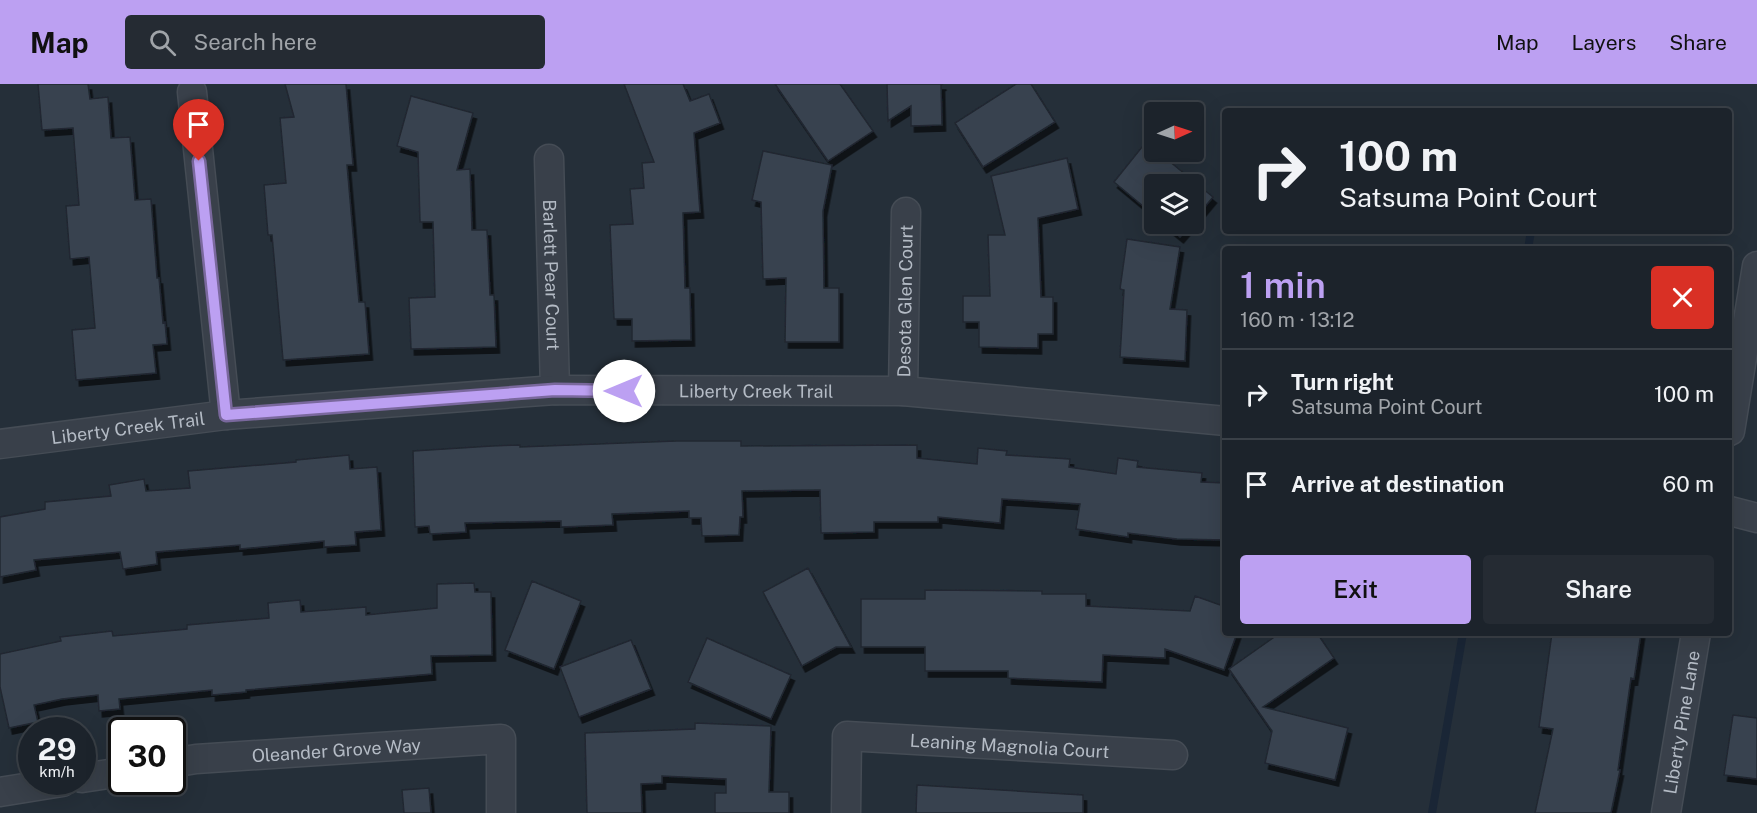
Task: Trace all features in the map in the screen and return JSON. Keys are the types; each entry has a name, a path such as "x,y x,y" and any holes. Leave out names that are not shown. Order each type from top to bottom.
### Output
{"street":[{"path":"192,92 226,415"},
{"name":"Barlett Pear Court","path":"549,159 555,390"},
{"name":"Desota Glen Court","path":"903,391 906,212"},
{"path":"1732,419 1757,266"},
{"name":"Liberty Creek Trail","path":"0,444 226,415 555,390 903,391 1222,421"},
{"path":"1732,512 1757,518"},
{"name":"Liberty Pine Lane","path":"1666,813 1696,636"},
{"name":"Leaning Magnolia Court","path":"846,813 847,736 1173,755"},
{"name":"Oleander Grove Way","path":"186,761 501,739 501,813"},
{"path":"0,792 18,789"}],"building":[{"path":"38,84 88,84 90,99 108,97 111,138 130,137 135,200 151,199 157,278 159,278 163,323 165,322 167,344 153,345 156,373 76,380 72,330 95,328 89,257 70,259 66,206 79,205 73,128 42,130"},
{"path":"285,84 346,84 353,165 347,165 359,302 365,302 369,354 283,360 272,235 268,235 264,185 286,183 280,118 294,117"},
{"path":"624,84 683,84 690,101 709,94 720,123 694,133 700,212 683,213 685,288 690,288 691,340 632,341 632,319 614,319 610,225 633,224 630,189 644,188 642,163 654,162"},
{"path":"775,84 840,84 873,131 828,161"},
{"path":"887,84 943,84 941,85 942,125 911,126 911,106 888,121"},
{"path":"1016,84 1031,84 1055,122 983,167 955,123"},
{"path":"411,96 473,113 457,170 470,169 472,230 487,230 490,295 494,295 496,347 411,349 409,298 435,297 433,222 420,222 418,152 397,146"},
{"path":"1144,144 1144,162 1170,162 1185,174 1144,174 1144,207 1114,182"},
{"path":"763,151 832,165 823,211 824,288 839,288 839,342 785,342 786,278 763,279 761,202 752,200"},
{"path":"1067,158 1078,209 1038,218 1041,297 1053,297 1053,334 1038,334 1038,348 979,347 979,322 963,322 963,296 990,296 988,235 1005,235 991,176"},
{"path":"1204,190 1213,197 1204,208"},
{"path":"1127,239 1180,247 1170,309 1187,310 1185,361 1120,357 1124,290 1120,289"},
{"path":"676,441 741,441 741,446 917,445 917,458 977,464 978,448 1007,451 1006,455 1070,459 1069,467 1116,474 1118,458 1138,461 1137,467 1202,473 1201,482 1222,483 1222,540 1177,539 1128,533 1128,537 1076,529 1080,504 1002,499 1000,523 938,517 938,522 874,522 874,532 821,533 820,490 742,491 743,517 740,517 739,535 702,536 701,518 689,518 689,511 612,514 613,525 561,527 561,521 465,523 466,532 430,534 429,526 415,527 413,451 492,446 520,445 520,447"},
{"path":"349,455 350,469 377,467 381,530 355,532 356,545 324,547 324,541 240,549 240,545 156,552 157,564 123,569 120,552 34,560 36,570 0,577 0,517 45,509 45,502 111,496 109,485 144,479 146,491 190,488 188,471"},
{"path":"808,568 851,647 836,647 802,666 763,592"},
{"path":"532,581 581,601 554,669 505,650"},
{"path":"474,583 475,592 491,592 492,655 431,656 432,674 212,695 212,690 119,699 120,709 99,711 98,695 62,699 34,705 37,717 18,717 18,726 9,728 0,687 0,654 61,641 60,637 112,631 113,636 187,629 187,625 269,618 268,603 300,600 301,612 366,607 366,615 437,608 437,584"},
{"path":"925,590 1042,591 1042,594 1086,594 1086,606 1190,611 1195,596 1222,606 1222,636 1236,636 1224,670 1165,649 1165,658 1103,655 1102,682 1008,678 1008,671 925,671 925,647 861,647 861,599 925,599"},
{"path":"1276,636 1319,636 1334,658 1263,707 1348,728 1335,780 1265,763 1272,731 1229,669"},
{"path":"1552,636 1641,636 1634,679 1631,678 1618,770 1620,770 1611,813 1535,813 1553,729 1539,727"},
{"path":"707,638 791,675 771,719 688,682"},
{"path":"631,640 651,689 579,717 560,667"},
{"path":"1733,715 1757,718 1757,779 1724,775"},
{"path":"695,723 771,726 769,792 789,792 789,813 715,813 715,793 726,793 726,779 662,776 662,783 641,784 642,813 587,813 585,733 695,729"},
{"path":"917,785 1083,795 1083,813 916,813"},
{"path":"429,788 431,813 404,813 402,790"}],"waterway":[{"path":"1528,246 1530,234"},
{"path":"1432,813 1462,636"}],"route":[{"path":"199,161 226,415 555,390 624,391"}]}
